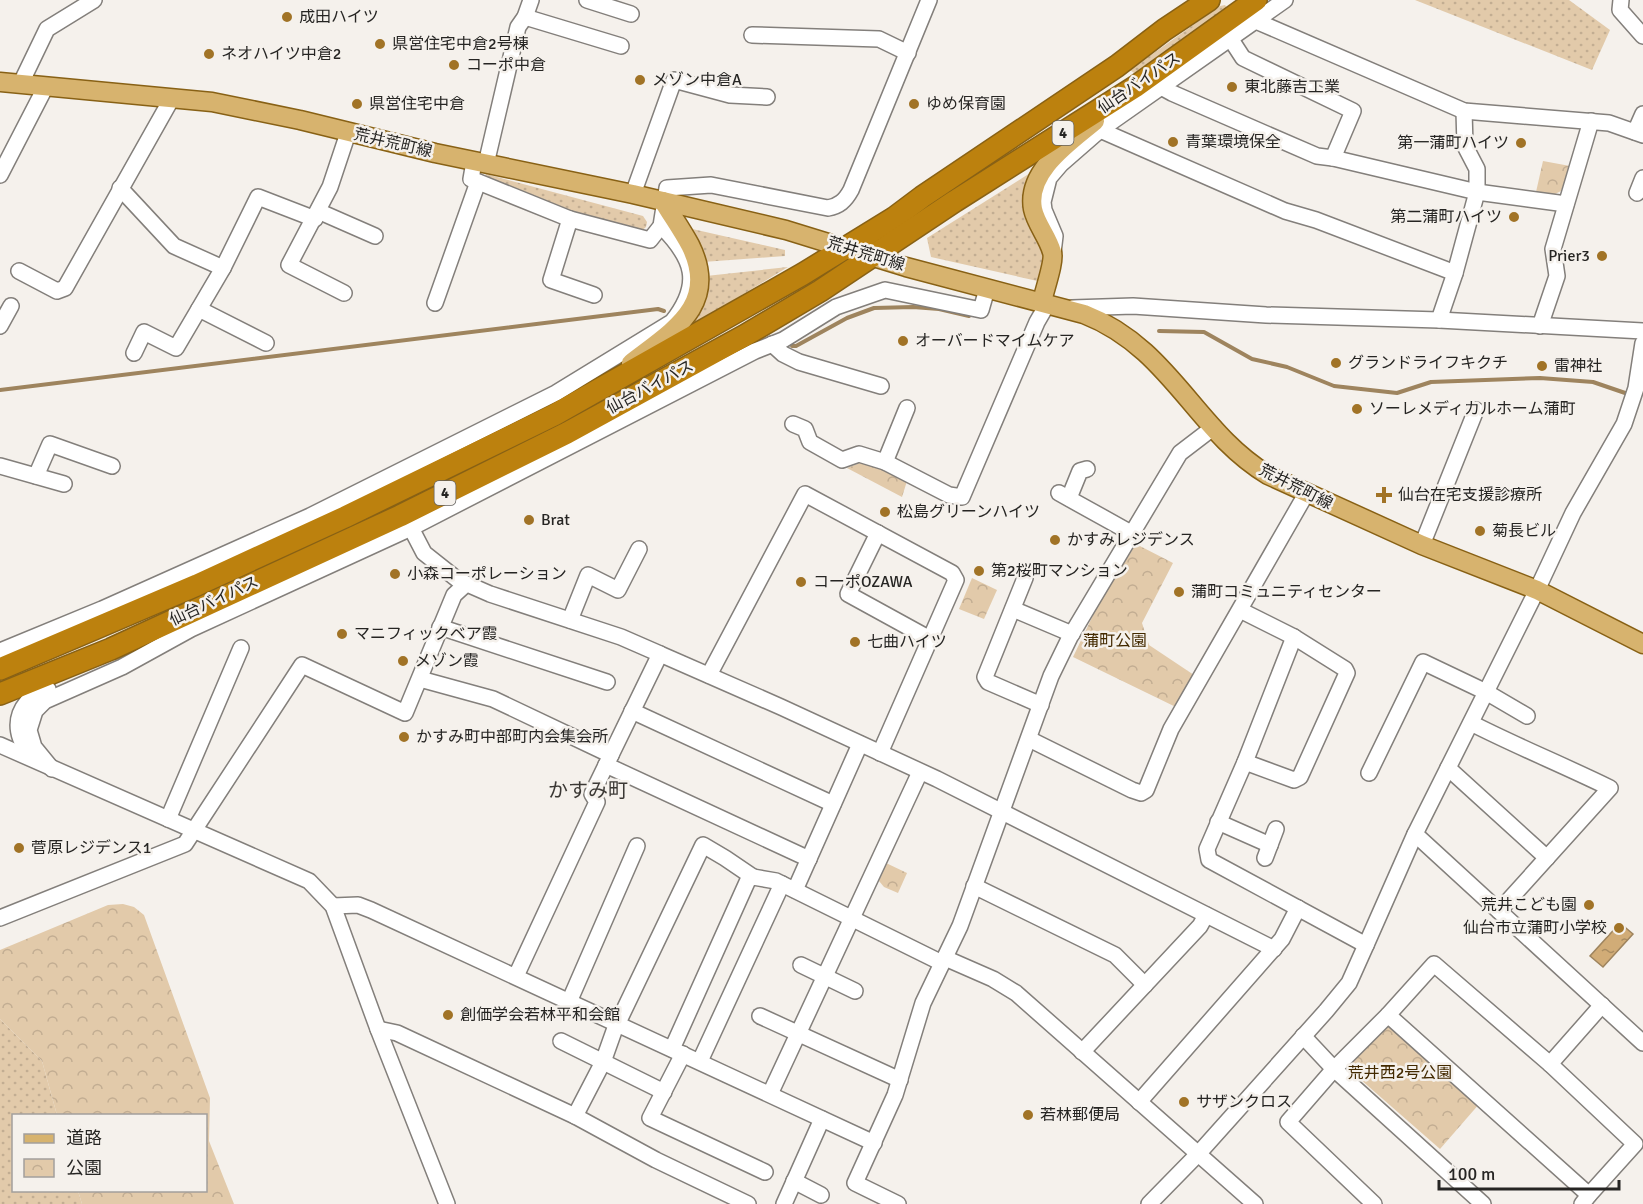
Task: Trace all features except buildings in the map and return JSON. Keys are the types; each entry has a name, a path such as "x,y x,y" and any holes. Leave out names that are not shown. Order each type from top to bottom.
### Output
{"highway":[{"path":"1164,30 1193,0"},
{"name":"仙台バイパス","path":"0,669 197,585 345,517 554,415 712,327 894,218 922,197 937,171 1027,113 1040,118 1209,0"},
{"name":"仙台バイパス","path":"0,694 111,649 400,516 749,344 872,256 1135,87 1252,6"}],"main road":[{"name":"荒井荒町線","path":"0,82 224,104 300,120 480,163 633,194 786,230 987,289 1051,304 1104,322 1134,342 1169,375 1230,445 1259,470 1306,494 1422,545 1537,590 1643,644"},
{"path":"1051,304 1053,253 1033,208 1032,195 1036,182 1056,156 1135,87"},
{"path":"594,392 674,329 691,312 698,290 698,271 689,245 663,201"}],"street":[{"path":"21,83 47,29 94,0"},
{"path":"531,0 525,17 518,27 480,163 471,179 570,219 650,240 661,226 663,201 667,188 711,185 828,208 841,203 851,190 929,0"},
{"path":"587,0 631,14"},
{"path":"1053,253 1055,236 1043,202 1049,178 1061,164 1101,130 1230,38 1252,6 1285,0"},
{"path":"1621,0 1620,10 1643,36"},
{"path":"1252,6 1464,111 1609,123 1639,133 1643,114"},
{"path":"525,17 621,46"},
{"path":"752,35 879,39 908,52"},
{"path":"1230,38 1243,58 1353,111 1333,158"},
{"path":"633,194 674,80 730,96 767,97"},
{"path":"0,175 46,86"},
{"path":"1161,87 1317,156 1477,192 1566,204"},
{"path":"20,272 57,291 65,288 172,98"},
{"path":"1438,320 1455,273 1477,192 1477,169 1465,146 1464,111"},
{"path":"1540,326 1557,276 1553,249 1591,121"},
{"path":"1101,130 1285,211 1316,220 1455,273"},
{"path":"344,293 289,265 330,187 348,133"},
{"path":"435,303 478,182"},
{"path":"120,188 174,246 223,268"},
{"path":"134,353 144,332 176,348 223,268 258,197 375,236"},
{"path":"570,219 551,280 594,295"},
{"path":"0,651 102,609 310,516 556,393 672,322 684,307 691,272 682,249 661,226"},
{"path":"52,769 34,747 29,730 35,711 45,701 122,667 191,630 411,528 749,344 772,344 783,340 836,307 872,294 885,291 900,292 981,310 987,289"},
{"path":"793,424 805,429 810,442 842,460 859,454 885,462 949,495 962,497 1038,322 1051,304 1643,331"},
{"path":"0,326 11,305"},
{"path":"199,309 266,343"},
{"path":"1149,1204 1198,1153 1349,983 1415,834 1573,513 1624,424 1638,386 1643,343"},
{"path":"772,344 783,354 800,362 881,386"},
{"path":"885,462 907,408"},
{"path":"1422,545 1476,410"},
{"path":"888,1202 855,1183 895,1095 923,1003 960,926 1052,676 1072,634 1180,453 1214,427"},
{"path":"36,476 50,444 112,466"},
{"path":"0,466 64,484"},
{"path":"1087,470 1080,471 1064,496 1131,533"},
{"path":"709,675 805,494 952,573 956,580 880,753"},
{"path":"1029,738 1132,790 1141,793 1146,790 1171,729 1306,494"},
{"path":"411,528 424,554 466,584 621,637 709,675 1002,811 1274,949"},
{"path":"878,533 848,594 930,639"},
{"path":"570,620 588,575 618,590 639,549"},
{"path":"1025,578 985,677 988,682 1041,705"},
{"path":"0,918 185,844 302,665 405,713 454,595 466,584"},
{"path":"1012,609 1072,634"},
{"path":"1240,610 1294,637 1345,669 1347,673 1300,777 1294,780 1245,762"},
{"path":"440,627 607,682"},
{"path":"52,769 24,748 19,737 18,723 27,703 35,696 107,663 154,629"},
{"path":"1294,637 1245,762 1207,849 1209,860 1366,945"},
{"path":"168,819 241,648"},
{"path":"516,976 597,802 592,794 660,654"},
{"path":"1369,773 1423,662 1486,692 1527,717"},
{"path":"420,679 493,699 608,760 809,859"},
{"path":"632,711 833,804"},
{"path":"1471,723 1518,747 1550,759 1610,788 1499,911"},
{"path":"700,1062 788,887 809,859 860,744"},
{"path":"0,745 309,881 333,906 378,1029 447,1204"},
{"path":"1448,768 1546,858"},
{"path":"770,1094 920,772"},
{"path":"1218,822 1268,852 1276,829"},
{"path":"1415,834 1643,1043"},
{"path":"575,1116 603,1062 617,1024 702,845 753,877 766,878 788,887 944,960 993,979 1016,993 1255,1204"},
{"path":"568,1002 637,846"},
{"path":"753,877 748,880 678,1051 664,1092 650,1118 765,1172"},
{"path":"975,886 1115,955 1145,985"},
{"path":"333,906 358,905 874,1143"},
{"path":"1139,1102 1274,949 1282,939 1298,908"},
{"path":"1082,1052 1200,926 1206,915"},
{"path":"1374,1204 1288,1122 1334,1069 1388,1015 1434,964 1550,1064 1635,1144 1585,1200 1388,1015"},
{"path":"801,965 855,991"},
{"path":"1550,1064 1602,1005"},
{"path":"760,1016 900,1080"},
{"path":"378,1029 397,1033 575,1116 732,1201 748,1204"},
{"path":"1303,1036 1334,1069 1483,1204"},
{"path":"561,1041 664,1092"},
{"path":"784,1204 822,1119"},
{"path":"794,1181 821,1195"}],"green space":[{"path":"1415,0 1569,0 1610,30 1592,70"},
{"path":"1225,5 1228,9 1157,60 1134,73 1130,70 1220,6"},
{"path":"1543,161 1570,166 1561,191 1553,195 1536,192"},
{"path":"1035,170 1048,255 1042,282 931,257 927,238"},
{"path":"486,174 643,216 647,222 646,227 640,232 571,213 484,178"},
{"path":"688,228 785,250 785,256 703,262"},
{"path":"788,267 694,324 706,276"},
{"path":"865,461 907,481 902,497 847,468"},
{"name":"蒲町公園","path":"1136,544 1173,563 1142,623 1149,645 1200,679 1182,710 1073,657 1098,605"},
{"path":"972,578 997,590 984,619 959,609"},
{"path":"886,863 907,873 898,893 884,887 879,881"},
{"path":"123,904 134,907 144,915 210,1098 209,1141 234,1204 82,1204 78,1192 207,1192 207,1114 57,1114 42,1061 0,1019 0,950 108,905"},
{"path":"0,1019 42,1061 57,1114 12,1114 12,1192 78,1192 82,1204 0,1204"},
{"name":"荒井西2号公園","path":"1391,1023 1480,1103 1440,1149 1352,1072 1351,1061"}],"water":[{"path":"1620,923 1633,934 1603,967 1590,956"}],"waterway":[{"path":"792,346 796,346 847,318 874,308 939,309 969,316"},
{"path":"0,390 658,309 664,311"},
{"path":"1159,331 1204,332 1252,359 1287,367 1334,386 1397,393 1431,382 1540,378 1593,382 1631,395"}],"place":[{"name":"成田ハイツ","path":"287,17"},
{"name":"県営住宅中倉2号棟","path":"380,44"},
{"name":"ネオハイツ中倉2","path":"209,54"},
{"name":"コーポ中倉","path":"454,65"},
{"name":"メゾン中倉A","path":"640,80"},
{"name":"東北藤吉工業","path":"1232,87"},
{"name":"県営住宅中倉","path":"357,104"},
{"name":"ゆめ保育園","path":"914,104"},
{"name":"青葉環境保全","path":"1173,142"},
{"name":"第一蒲町ハイツ","path":"1521,143"},
{"name":"第二蒲町ハイツ","path":"1514,217"},
{"name":"Prier3","path":"1602,256"},
{"name":"オーバードマイムケア","path":"903,341"},
{"name":"グランドライフキクチ","path":"1336,363"},
{"name":"雷神社","path":"1542,366"},
{"name":"ソーレメディカルホーム蒲町","path":"1357,409"},
{"name":"仙台在宅支援診療所","path":"1384,495"},
{"name":"松島グリーンハイツ","path":"885,512"},
{"name":"Brat","path":"529,520"},
{"name":"菊長ビル","path":"1480,531"},
{"name":"かすみレジデンス","path":"1055,540"},
{"name":"第2桜町マンション","path":"979,571"},
{"name":"小森コーポレーション","path":"395,574"},
{"name":"コーポOZAWA","path":"801,582"},
{"name":"蒲町コミュニティセンター","path":"1179,592"},
{"name":"マニフィックベア霞","path":"342,634"},
{"name":"七曲ハイツ","path":"855,642"},
{"name":"メゾン霞","path":"403,661"},
{"name":"かすみ町中部町内会集会所","path":"404,737"},
{"name":"菅原レジデンス1","path":"19,848"},
{"name":"荒井こども園","path":"1589,905"},
{"name":"仙台市立蒲町小学校","path":"1619,928"},
{"name":"創価学会若林平和会館","path":"448,1015"},
{"name":"サザンクロス","path":"1184,1102"},
{"name":"若林郵便局","path":"1028,1115"}],"district":[{"name":"かすみ町","path":"588,790"}]}
